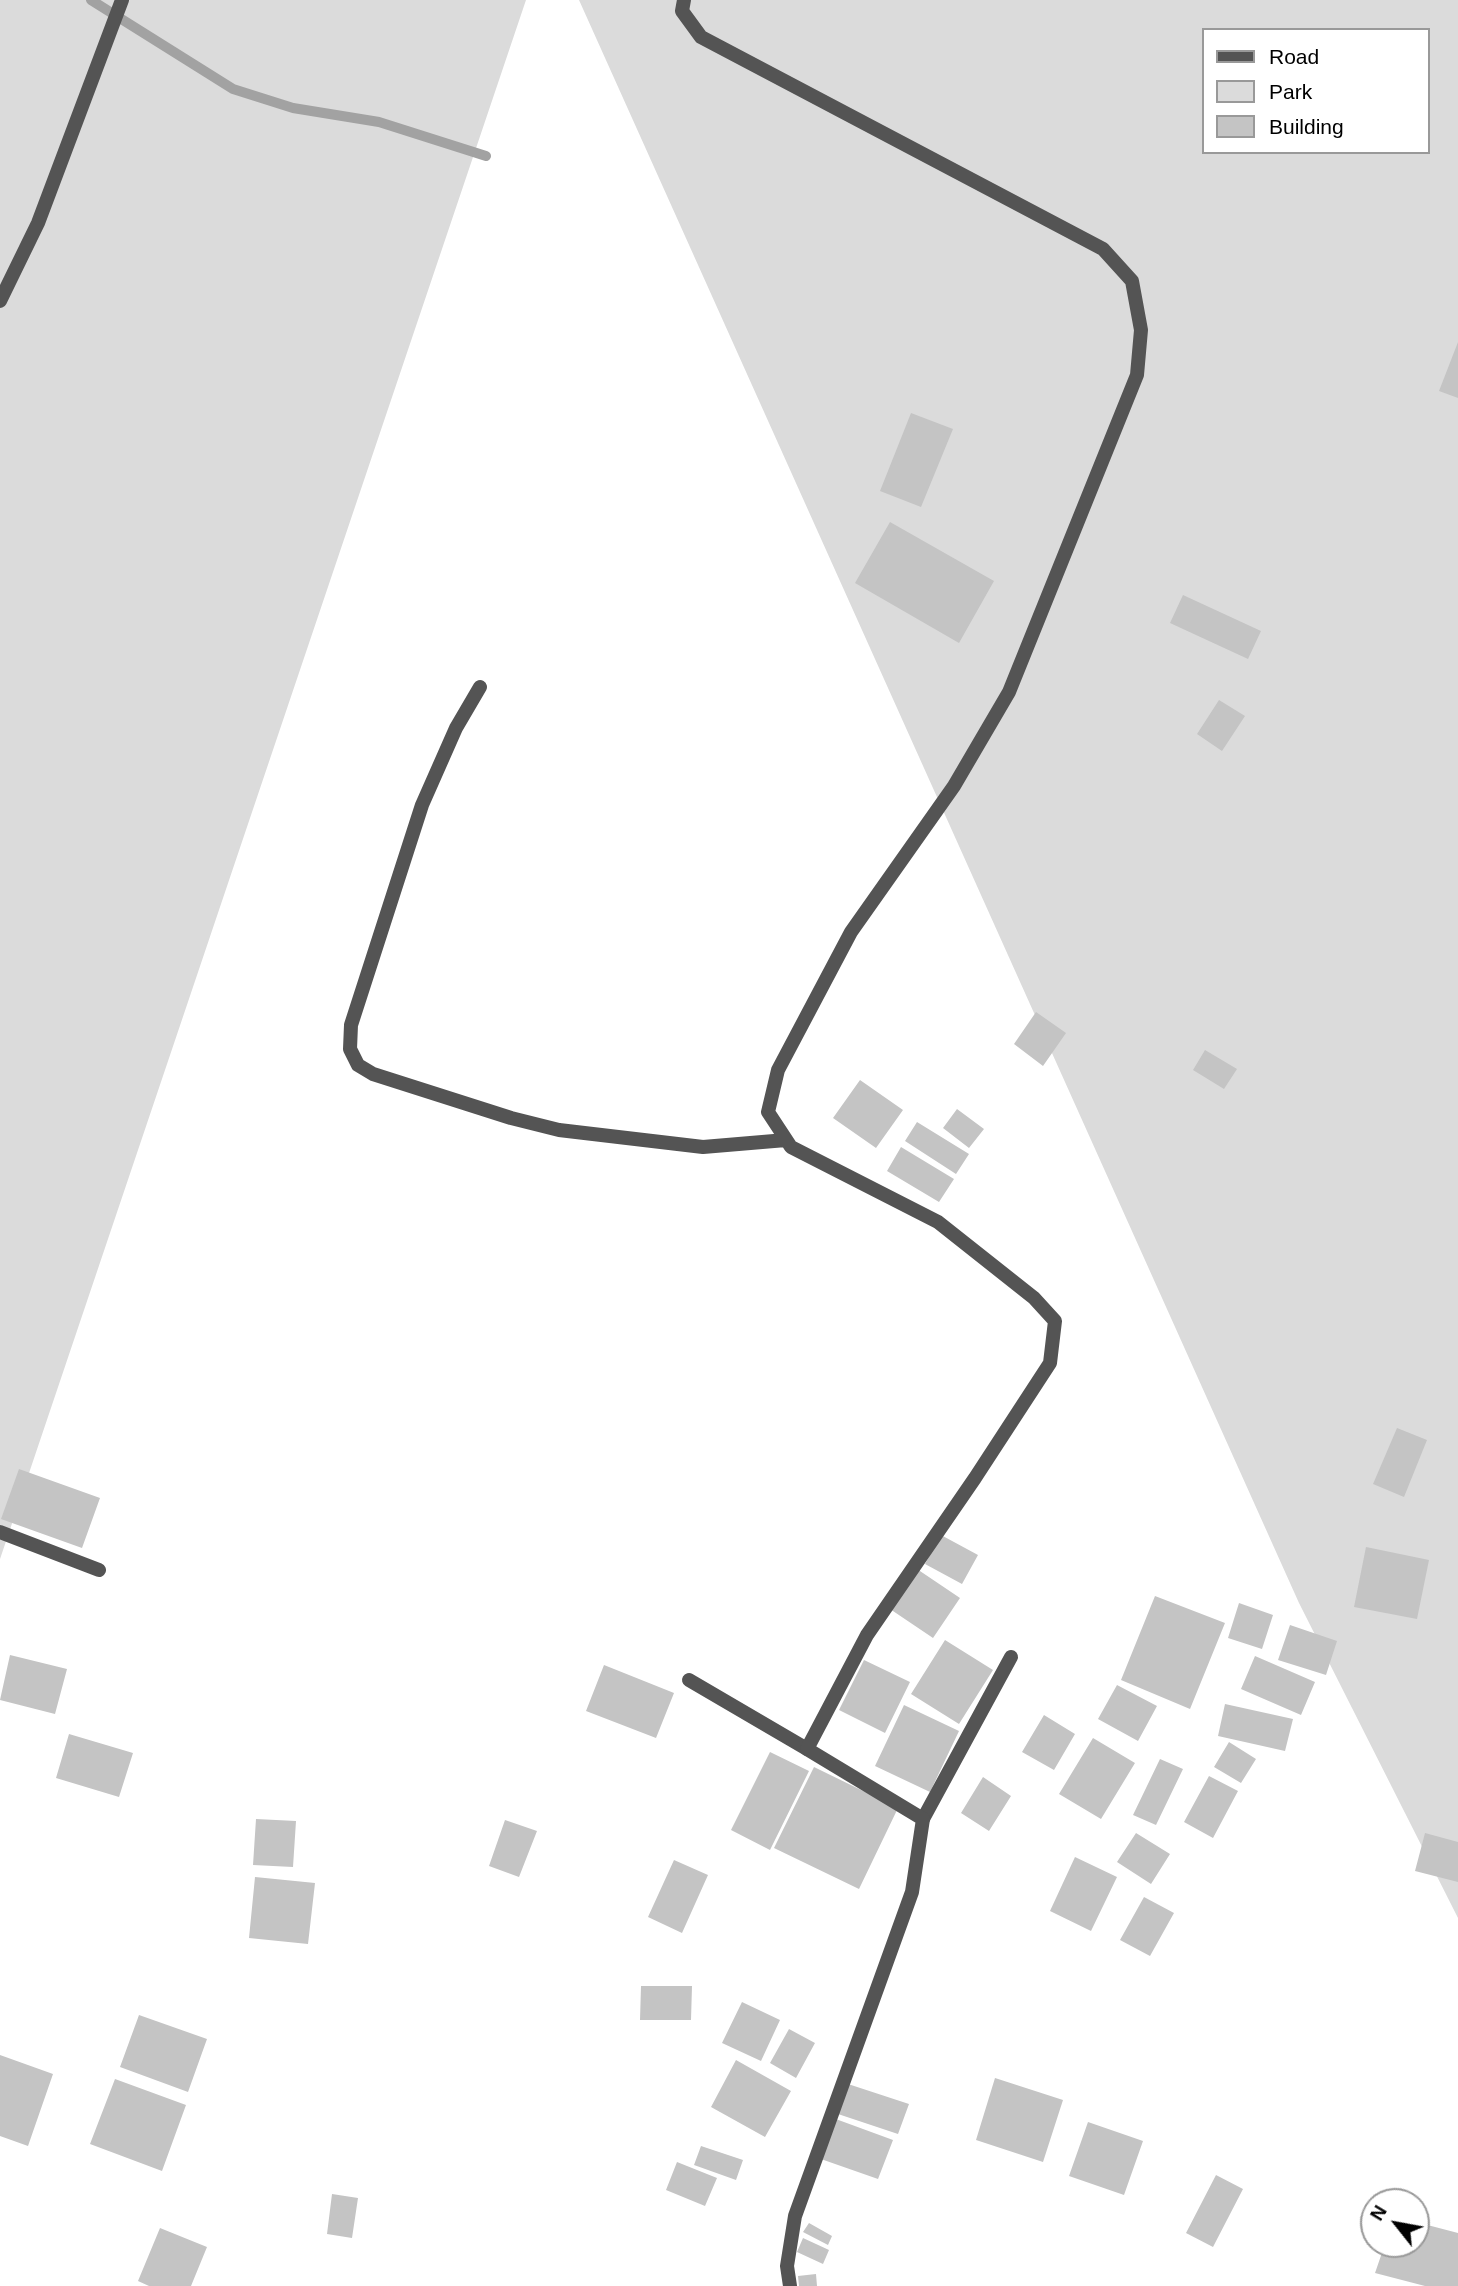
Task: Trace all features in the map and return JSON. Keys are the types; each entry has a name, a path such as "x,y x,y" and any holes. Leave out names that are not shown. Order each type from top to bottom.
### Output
{"street":[{"path":"0,301 38,223 122,0"},
{"path":"684,0 682,11 701,37 1103,248 1132,281 1141,330 1137,374 1009,692 954,786 851,932 778,1070 768,1112 791,1147 938,1222 1034,1298 1055,1321 1050,1363 867,1635 807,1749"},
{"path":"480,687 456,728 422,805 351,1025 349,1049 358,1065 373,1074 559,1130 704,1147 786,1140"},
{"path":"0,1532 99,1570"},
{"path":"790,2286 787,2266 795,2216 912,1892 923,1819 1011,1657"},
{"path":"689,1680 923,1819"}],"green space":[{"path":"0,0 526,0 0,1559"},
{"path":"579,0 1458,0 1458,1918 1299,1603"}],"building":[{"path":"1458,342 1458,398 1439,391"},
{"path":"911,413 953,429 921,507 880,491"},
{"path":"890,522 994,581 959,643 855,583"},
{"path":"1183,595 1261,631 1248,659 1170,623"},
{"path":"1219,700 1245,716 1222,751 1197,734"},
{"path":"1036,1012 1066,1033 1043,1066 1014,1044"},
{"path":"1205,1050 1237,1069 1224,1089 1193,1070"},
{"path":"860,1080 903,1110 876,1148 833,1118"},
{"path":"957,1109 984,1129 969,1148 943,1128"},
{"path":"917,1122 969,1154 956,1174 905,1141"},
{"path":"901,1147 954,1179 939,1202 887,1171"},
{"path":"1397,1428 1427,1440 1404,1497 1373,1484"},
{"path":"19,1469 100,1498 82,1548 1,1519"},
{"path":"941,1535 978,1555 962,1584 925,1564"},
{"path":"1366,1547 1429,1560 1417,1619 1354,1607"},
{"path":"917,1569 960,1598 933,1638 890,1609"},
{"path":"1155,1596 1225,1623 1190,1709 1121,1680"},
{"path":"1239,1603 1273,1615 1262,1649 1228,1638"},
{"path":"1290,1625 1337,1641 1326,1675 1278,1660"},
{"path":"945,1640 993,1670 959,1724 911,1694"},
{"path":"10,1655 67,1669 55,1714 0,1700"},
{"path":"1255,1656 1315,1682 1301,1715 1241,1689"},
{"path":"864,1660 910,1682 885,1733 839,1710"},
{"path":"604,1665 674,1693 656,1738 586,1711"},
{"path":"1117,1685 1157,1706 1138,1741 1098,1719"},
{"path":"1225,1704 1293,1719 1285,1751 1218,1736"},
{"path":"904,1705 959,1731 930,1792 875,1766"},
{"path":"1044,1715 1075,1734 1054,1770 1022,1752"},
{"path":"69,1734 133,1753 119,1797 56,1778"},
{"path":"1093,1738 1135,1763 1101,1819 1059,1794"},
{"path":"1229,1742 1256,1759 1241,1783 1214,1767"},
{"path":"770,1752 809,1771 770,1850 731,1830"},
{"path":"1160,1759 1183,1769 1156,1825 1133,1815"},
{"path":"814,1767 898,1808 859,1889 774,1848"},
{"path":"1209,1776 1238,1791 1213,1838 1184,1822"},
{"path":"983,1777 1011,1796 989,1831 961,1813"},
{"path":"256,1819 296,1821 293,1867 253,1865"},
{"path":"505,1820 537,1831 519,1877 489,1866"},
{"path":"1136,1833 1170,1854 1151,1884 1117,1862"},
{"path":"1425,1833 1458,1842 1458,1882 1415,1871"},
{"path":"1075,1857 1117,1877 1091,1931 1050,1911"},
{"path":"674,1860 708,1875 682,1933 648,1917"},
{"path":"255,1877 315,1883 308,1944 249,1938"},
{"path":"1144,1897 1174,1913 1150,1956 1120,1940"},
{"path":"641,1986 692,1986 691,2020 640,2020"},
{"path":"742,2002 780,2020 761,2061 722,2043"},
{"path":"139,2015 207,2039 188,2092 120,2067"},
{"path":"789,2029 815,2043 796,2078 770,2063"},
{"path":"0,2055 53,2074 28,2146 0,2136"},
{"path":"736,2060 791,2091 765,2137 711,2107"},
{"path":"995,2078 1063,2100 1043,2162 976,2140"},
{"path":"115,2079 186,2105 162,2171 90,2144"},
{"path":"845,2083 909,2104 898,2134 835,2113"},
{"path":"833,2118 893,2140 878,2179 818,2158"},
{"path":"1088,2122 1143,2141 1124,2195 1069,2176"},
{"path":"701,2146 743,2160 736,2180 694,2165"},
{"path":"677,2162 717,2178 705,2206 666,2190"},
{"path":"1216,2175 1243,2189 1213,2247 1186,2233"},
{"path":"332,2194 358,2198 352,2238 327,2234"},
{"path":"809,2223 832,2236 828,2245 803,2232"},
{"path":"1430,2226 1458,2233 1458,2286 1425,2286 1375,2273 1380,2258 1430,2258"},
{"path":"160,2228 207,2247 191,2286 149,2286 138,2281"},
{"path":"803,2238 829,2250 823,2264 797,2252"},
{"path":"816,2274 817,2286 799,2286 798,2276"}],"waterway":[{"path":"91,0 233,89 293,108 379,122 486,156"}]}
